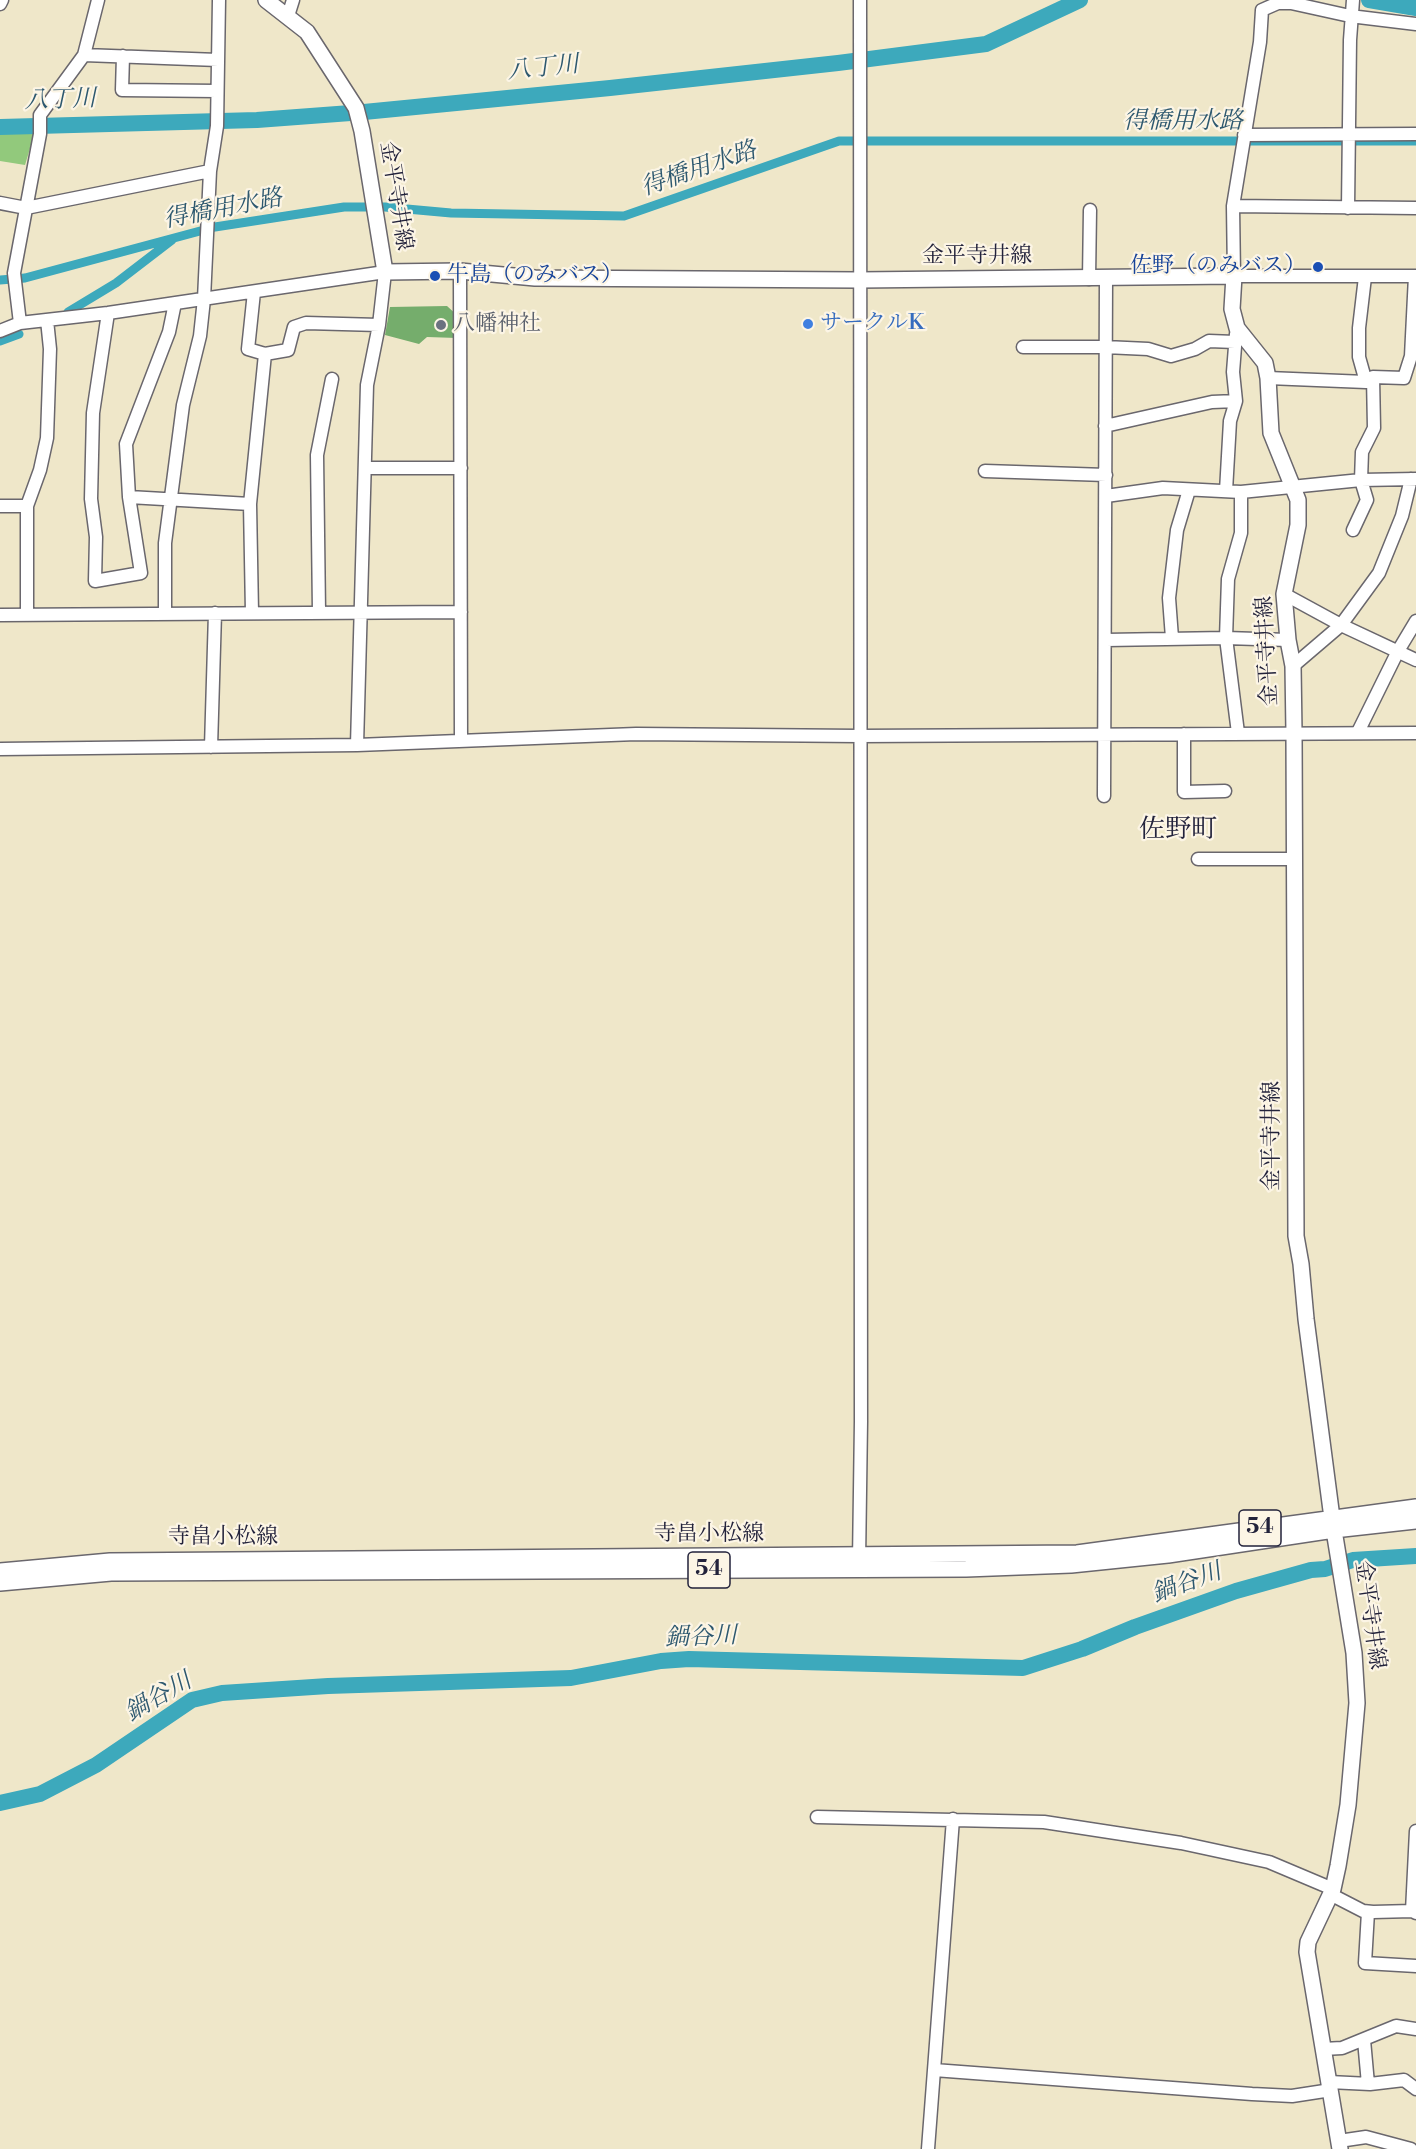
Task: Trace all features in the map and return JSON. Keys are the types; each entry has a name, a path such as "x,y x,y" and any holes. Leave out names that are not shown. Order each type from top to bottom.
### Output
{"main road":[{"name":"金平寺井線","path":"266,0 307,32 356,108 362,131 385,272 460,271 535,278 859,280 1234,276"},
{"path":"1234,276 1232,309 1236,335"},
{"name":"金平寺井線","path":"1236,335 1265,363 1271,433 1298,500 1298,525 1284,594 1293,666 1296,1236 1333,1524 1353,1653 1357,1703 1348,1805 1331,1892 1308,1942 1307,1952 1340,2145"},
{"name":"寺畠小松線","path":"0,1571 110,1561 858,1562 966,1569 1092,1563 1168,1555 1416,1507"},
{"name":"寺畠小松線","path":"1333,1524 1416,1521"},
{"name":"寺畠小松線","path":"0,1583 111,1573 370,1573 858,1562"}],"street":[{"path":"20,323 14,279 40,134 40,115 84,55 98,0"},
{"path":"165,613 165,543 183,405 200,336 204,299 210,171 217,120 219,0"},
{"path":"288,16 293,0"},
{"path":"858,1562 861,1421 860,0"},
{"path":"1348,208 1350,16 1353,0"},
{"path":"1268,378 1370,380 1404,378 1413,355 1416,276 1234,276 1233,206 1260,42 1262,5 1291,3 1350,16 1416,24"},
{"path":"84,55 218,60"},
{"path":"123,56 122,90 217,92"},
{"path":"1244,139 1350,138 1416,134"},
{"path":"0,203 26,208 210,171"},
{"path":"1233,206 1416,208"},
{"path":"1089,279 1090,210"},
{"path":"460,271 461,741"},
{"path":"0,331 20,323 108,313 385,272 379,325 367,385 357,745"},
{"path":"1353,531 1367,500 1361,480 1362,452 1374,428 1370,380 1359,357 1359,328 1365,277"},
{"path":"1104,796 1106,278"},
{"path":"254,292 248,349 265,354 288,350 294,327 306,322 379,325"},
{"path":"108,313 93,413 91,499 96,537 95,581 141,573 129,496 126,444 169,332 175,303"},
{"path":"27,615 27,506 40,470 47,438 50,350 47,320"},
{"path":"1023,347 1148,349 1171,356 1195,349 1209,341 1236,335 1233,372 1236,401 1230,421 1226,491"},
{"path":"252,613 250,504 265,354"},
{"path":"319,612 317,455 332,379"},
{"path":"1105,426 1212,402 1236,401"},
{"path":"365,468 461,468"},
{"path":"985,471 1106,475"},
{"path":"1106,496 1163,488 1241,492 1361,480 1414,479 1379,573 1341,625 1293,666"},
{"path":"1172,638 1170,587 1177,530 1189,490"},
{"path":"1238,733 1226,638 1228,579 1241,533 1241,492"},
{"path":"129,496 250,504"},
{"path":"0,506 27,506"},
{"path":"1284,594 1341,625 1416,660"},
{"path":"0,615 461,612"},
{"path":"211,747 214,614"},
{"path":"1358,732 1398,651 1416,621"},
{"path":"1106,640 1172,638 1288,640"},
{"path":"0,748 357,745 636,734 859,736 1416,733"},
{"path":"1184,734 1184,792 1226,791"},
{"path":"1198,859 1293,859"},
{"path":"817,1817 1044,1822 1181,1843 1269,1862 1368,1912 1414,1912 1416,1831"},
{"path":"928,2149 953,1819"},
{"path":"1368,1912 1365,1963 1416,1966"},
{"path":"1323,2049 1342,2048 1396,2026 1416,2029"},
{"path":"1364,2040 1368,2084"},
{"path":"934,2070 1292,2096 1330,2086 1404,2080 1416,2073"},
{"path":"1404,2080 1416,2088"},
{"path":"1340,2145 1366,2137 1406,2148"}],"green space":[{"path":"35,132 25,165 0,161 0,133"},
{"path":"447,306 459,317 457,338 427,337 419,344 385,335 390,307"}],"waterway":[{"name":"八丁川","path":"0,127 257,120 364,112 838,63 986,44 1080,0"},
{"name":"八丁川","path":"1369,0 1416,8"},
{"name":"得橋用水路","path":"0,280 25,278 215,227 344,207 385,207 451,213 624,216 839,141 1416,141"},
{"path":"68,312 116,283 172,240"},
{"path":"0,341 19,334"},
{"name":"鍋谷川","path":"0,1803 40,1794 96,1765 192,1700 222,1693 328,1686 571,1678 661,1661 689,1659 1023,1668 1082,1649 1135,1627 1236,1591 1353,1560 1416,1556"}],"place":[{"name":"佐野（のみバス）","path":"1318,267"},
{"name":"牛島（のみバス）","path":"435,276"},
{"name":"サークルK","path":"808,324"},
{"name":"八幡神社","path":"441,325"}],"district":[{"name":"佐野町","path":"1178,831"}]}
